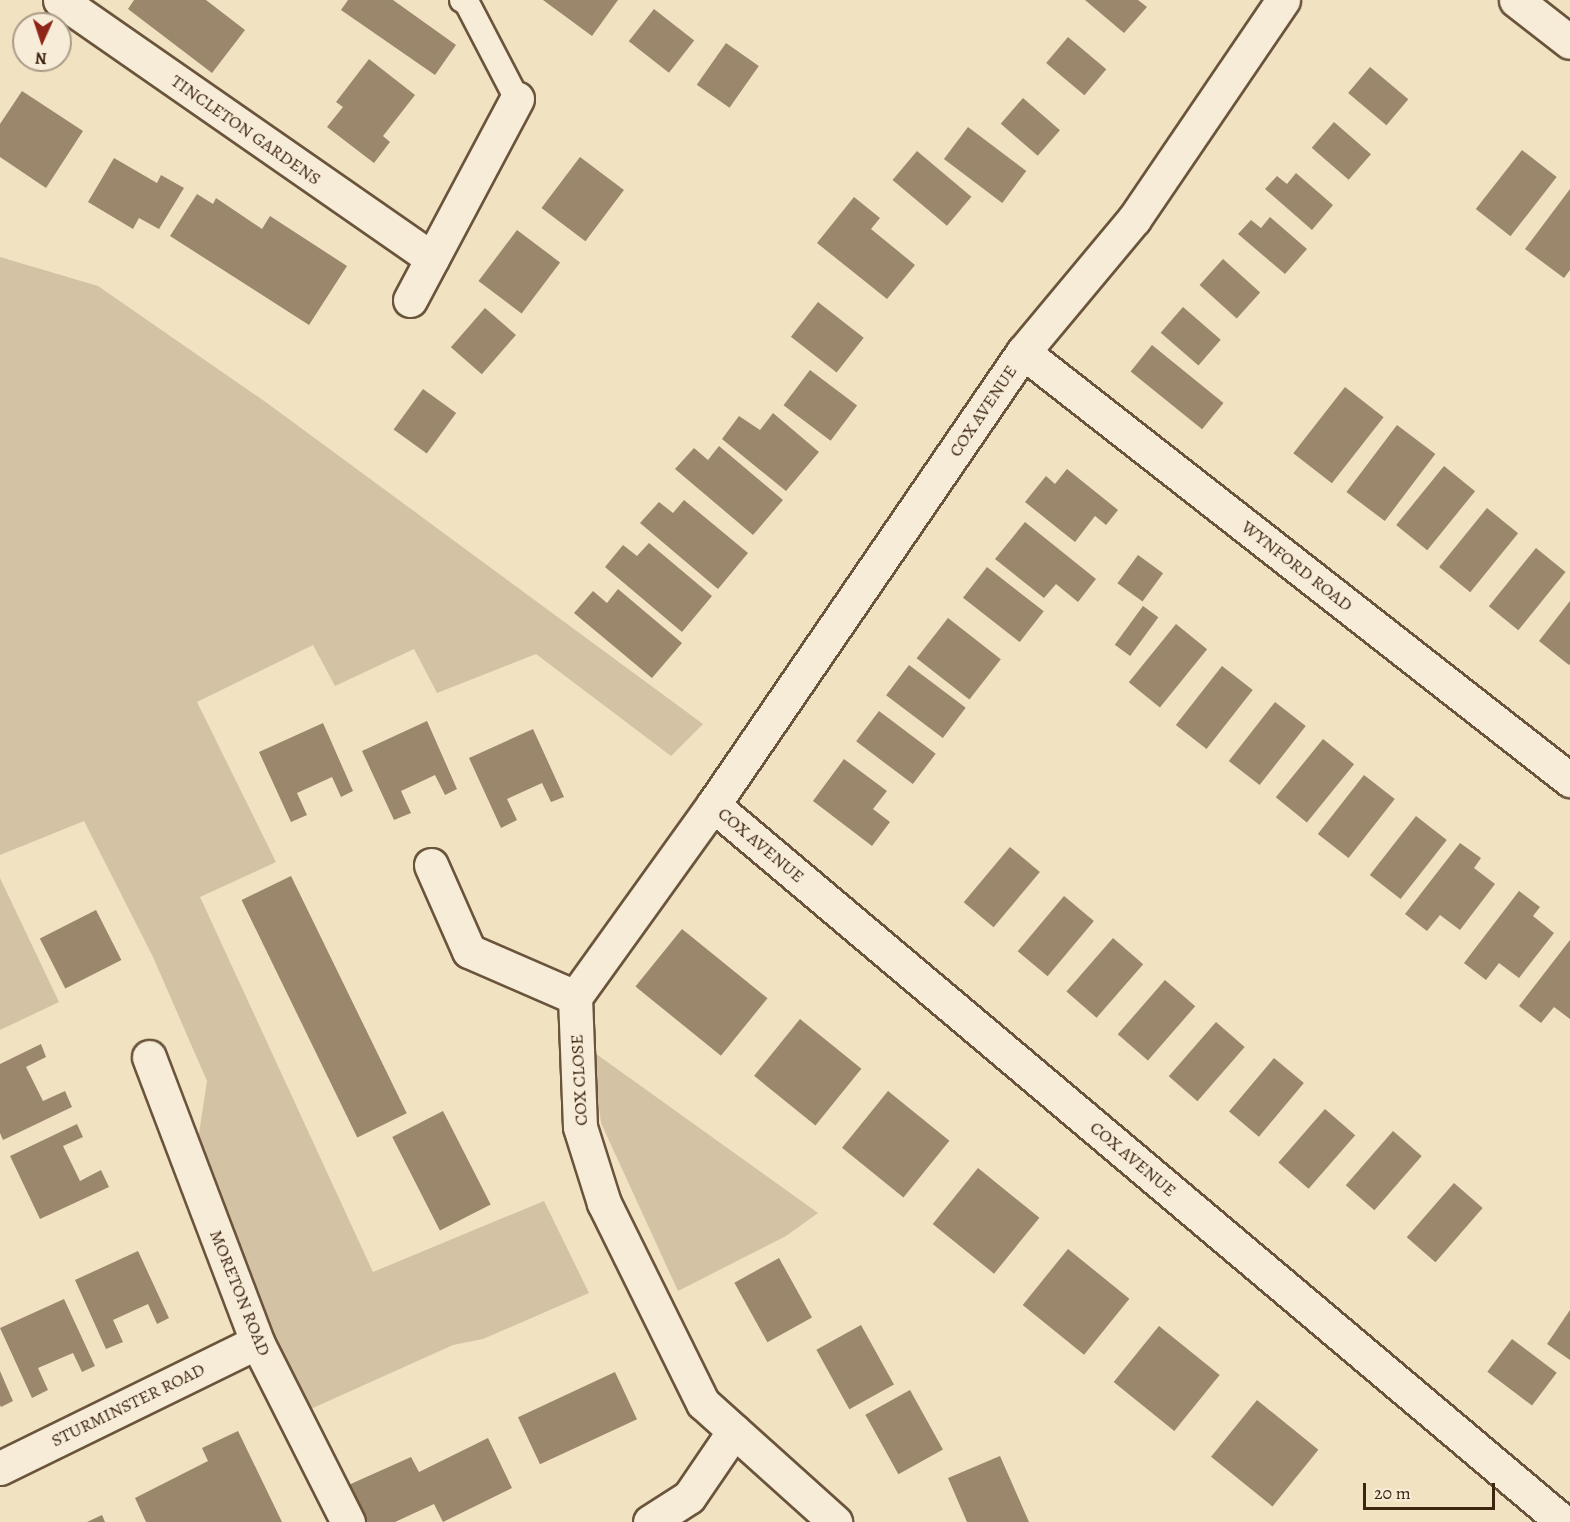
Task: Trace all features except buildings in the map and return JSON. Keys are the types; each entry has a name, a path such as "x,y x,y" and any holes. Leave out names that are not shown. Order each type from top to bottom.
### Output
{"street":[{"name":"TINCLETON GARDENS","path":"60,0 432,259"},
{"name":"COX AVENUE","path":"1282,0 1134,219 1023,352 713,805 1563,1522"},
{"path":"1516,0 1570,42"},
{"path":"410,300 517,99"},
{"name":"WYNFORD ROAD","path":"1023,352 1570,780"},
{"path":"431,865 469,951 575,997 713,805"},
{"name":"COX CLOSE","path":"575,997 580,1126 604,1203 704,1403 835,1522"},
{"name":"MORETON ROAD","path":"149,1057 257,1342 348,1522"},
{"name":"STURMINSTER ROAD","path":"0,1468 257,1342"},
{"path":"650,1522 689,1497 734,1431"}],"lane":[{"path":"462,0 467,3 517,99"}],"shaded area":[{"path":"0,257 98,286 267,403 703,724 671,756 536,654 437,693 414,649 335,686 313,645 197,702 276,862 200,897 373,1272 544,1201 589,1293 483,1339 453,1345 304,1412 194,1166 207,1081 153,957 84,821 0,855"},
{"path":"0,878 59,1002 0,1030"},
{"path":"592,1051 818,1213 786,1236 678,1291 601,1123"}]}
